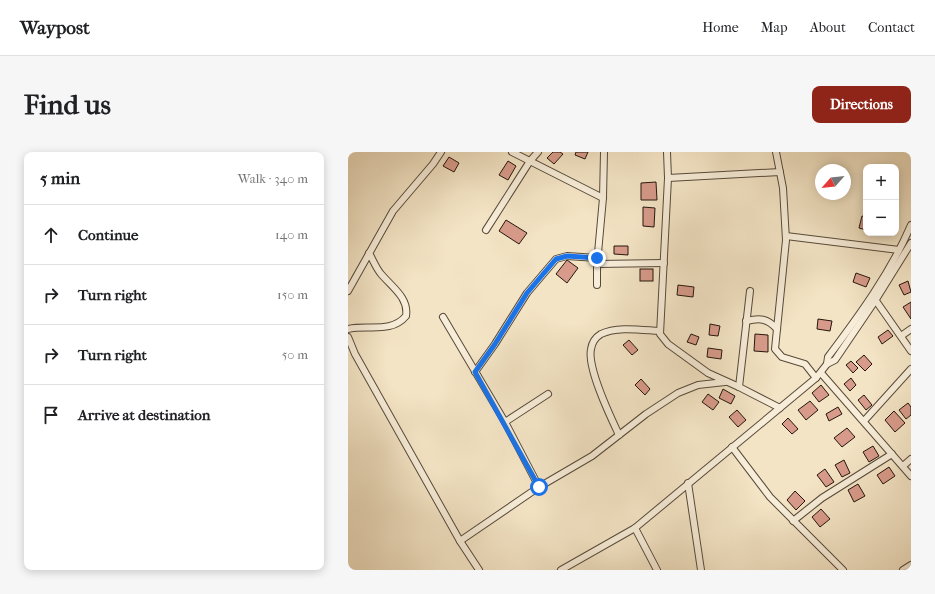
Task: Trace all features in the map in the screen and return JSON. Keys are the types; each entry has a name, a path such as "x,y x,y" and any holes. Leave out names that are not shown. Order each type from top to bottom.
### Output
{"street":[{"path":"348,291 393,210 433,164 441,152"},
{"path":"512,152 603,198"},
{"path":"486,230 530,161 538,152"},
{"path":"597,285 597,261 603,198 604,152"},
{"path":"667,152 668,178 659,331 664,340 708,373 780,408"},
{"path":"776,152 780,172 786,236 775,349 779,356 805,364 816,378"},
{"path":"668,178 780,172"},
{"path":"827,364 828,356 871,295 899,250 911,225"},
{"path":"786,236 899,250"},
{"path":"560,570 635,528 816,378 827,364 834,360 876,301 911,244"},
{"path":"348,329 360,326 387,327 398,323 406,316 406,306 402,297 381,274 369,252"},
{"path":"475,372 495,344 527,293 556,259 567,256 597,261 664,263"},
{"path":"739,387 750,291"},
{"path":"871,295 911,351"},
{"path":"442,317 505,422 539,487"},
{"path":"746,321 763,318 777,329"},
{"path":"901,336 911,329"},
{"path":"619,435 598,386 592,360 591,347 597,337 606,332 628,330 659,331"},
{"path":"348,337 355,354 460,541 479,570"},
{"path":"864,421 911,369"},
{"path":"821,372 911,476"},
{"path":"460,541 539,487 577,466 646,414 678,393 698,384 726,382"},
{"path":"505,422 548,394"},
{"path":"732,447 770,497 843,570"},
{"path":"793,521 822,498 892,454"},
{"path":"903,466 911,459"},
{"path":"688,483 701,570"},
{"path":"635,528 657,570"},
{"path":"903,570 911,565"}],"building":[{"path":"553,152 560,152 563,154 554,164 547,158"},
{"path":"576,152 588,152 585,159 575,155"},
{"path":"449,157 459,163 454,172 443,166"},
{"path":"508,161 516,166 508,180 499,175"},
{"path":"656,182 657,200 641,200 641,183"},
{"path":"643,207 655,208 654,227 643,226"},
{"path":"862,216 863,216 863,229 859,228"},
{"path":"506,220 527,233 519,244 499,231"},
{"path":"614,246 628,246 628,255 614,254"},
{"path":"567,260 578,268 567,283 556,274"},
{"path":"640,269 653,269 653,281 640,281"},
{"path":"856,273 870,278 866,287 853,282"},
{"path":"908,281 911,292 904,295 899,285"},
{"path":"678,285 694,287 693,297 677,295"},
{"path":"911,302 911,319 903,307"},
{"path":"818,319 832,321 830,331 817,329"},
{"path":"710,324 720,326 718,336 709,335"},
{"path":"888,330 893,336 882,344 878,337"},
{"path":"691,334 699,337 696,345 687,342"},
{"path":"755,334 768,335 768,352 754,351"},
{"path":"629,340 638,350 632,355 623,345"},
{"path":"708,348 722,350 721,359 707,357"},
{"path":"864,355 872,364 865,371 856,362"},
{"path":"851,361 858,368 853,373 846,365"},
{"path":"851,378 856,385 850,391 844,384"},
{"path":"641,379 650,389 645,395 635,385"},
{"path":"821,385 829,395 819,402 812,393"},
{"path":"723,389 735,396 731,404 719,398"},
{"path":"708,394 719,402 713,410 702,402"},
{"path":"864,395 872,405 866,410 858,400"},
{"path":"810,401 818,410 806,420 798,410"},
{"path":"908,403 911,407 911,415 906,419 899,410"},
{"path":"838,407 842,414 829,421 826,414"},
{"path":"737,410 746,420 738,427 729,417"},
{"path":"894,411 905,423 895,432 885,420"},
{"path":"788,418 798,429 792,434 782,424"},
{"path":"847,428 855,437 842,447 834,438"},
{"path":"873,446 879,456 869,462 863,452"},
{"path":"844,460 850,473 842,477 835,465"},
{"path":"889,467 895,476 883,484 877,475"},
{"path":"825,469 834,482 826,487 817,475"},
{"path":"858,484 865,496 854,502 848,490"},
{"path":"795,491 805,501 796,510 787,500"},
{"path":"821,509 830,519 820,527 812,517"}],"route":[{"path":"539,487 505,422 475,372 495,344 527,293 556,259 567,256 597,258"}]}
